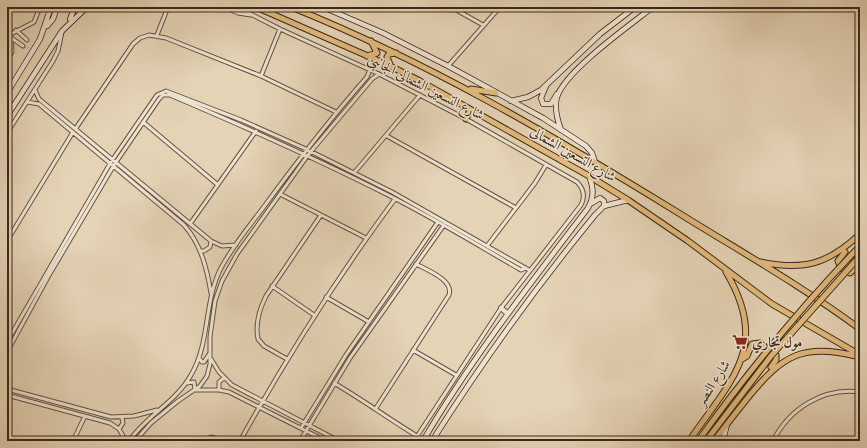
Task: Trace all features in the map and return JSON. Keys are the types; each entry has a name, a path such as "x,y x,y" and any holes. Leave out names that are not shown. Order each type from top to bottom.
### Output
{"main road":[{"name":"شارع التسعين الشمالى","path":"256,7 391,67 589,176 628,200 780,309 860,356"},
{"name":"شارع التسعين الشمالى","path":"291,7 370,40 467,89 595,162 803,290 860,330"},
{"path":"366,56 375,55 377,52 370,40"},
{"path":"391,67 387,56 389,54 397,53"},
{"path":"467,89 496,93"},
{"path":"466,119 470,110"},
{"path":"756,261 779,266 804,265 827,259 849,244 860,234"},
{"path":"849,244 839,257 839,266 846,272 850,272 860,264"},
{"path":"698,441 785,330 860,246"},
{"path":"706,441 772,356 860,256"},
{"name":"شارع النصر","path":"690,441 731,382 742,359 746,342 744,312 737,290 723,267"},
{"path":"742,359 748,354 751,346 756,343 762,343 774,352 776,360 764,378"},
{"path":"714,441 764,378 783,362 806,353 824,351 860,356"}],"street":[{"path":"7,59 12,52 10,37 16,30 34,22 37,18 40,7"},
{"path":"45,28 51,7"},
{"path":"7,93 32,47 53,19 57,7"},
{"path":"68,24 75,7"},
{"path":"7,116 62,31 86,7"},
{"path":"157,36 168,7"},
{"path":"224,7 238,13 253,15"},
{"name":"شارع التسعين الشمالى الجانبى","path":"237,7 280,29 370,69 466,119 580,185 584,193 581,205 528,269"},
{"path":"323,7 383,33 511,100 589,149 595,162"},
{"path":"451,7 483,25"},
{"path":"448,66 500,7"},
{"path":"511,100 528,97 546,86 600,34 635,7"},
{"path":"546,86 541,100 545,105 551,104 567,82 595,53 653,7"},
{"path":"261,76 280,29"},
{"path":"16,30 27,40"},
{"path":"7,133 58,51 62,31"},
{"path":"76,128 133,44 140,38 157,36 166,38 261,76 336,112"},
{"path":"10,37 23,46"},
{"path":"7,395 110,423 119,429 128,441 141,426 186,383 199,358 211,294 220,269 306,149 367,77 370,69"},
{"path":"135,441 151,423 194,390 207,376 215,301 222,281 236,254 311,152 372,79 379,74"},
{"path":"35,90 40,98 210,241 222,246 236,245"},
{"path":"115,160 156,95 166,91 241,120 306,149 354,173 528,269"},
{"path":"559,93 556,110 561,130"},
{"path":"7,342 44,275 112,163 159,99 167,94 303,153 418,209 521,270 528,269"},
{"path":"354,173 387,136 420,95"},
{"path":"27,102 39,104 112,163 184,225 192,234 200,251 211,294"},
{"path":"143,122 218,185"},
{"path":"7,241 73,132"},
{"path":"190,224 256,132"},
{"path":"387,136 516,208"},
{"path":"7,352 112,163"},
{"path":"487,246 535,183 546,165"},
{"path":"588,208 593,196 593,187 589,176"},
{"path":"280,194 366,238"},
{"path":"423,441 439,412 507,313 588,208 598,198 603,200 604,206"},
{"path":"240,441 262,401 314,315 366,238 395,199"},
{"path":"432,441 496,344 543,279 595,215 604,206 628,200"},
{"path":"287,359 264,346 258,339 257,327 260,311 272,286 321,214"},
{"path":"301,428 346,355 438,222"},
{"path":"300,441 350,358 444,225"},
{"path":"200,251 208,250 210,248 210,241"},
{"path":"376,408 450,292 445,282 416,264"},
{"path":"414,441 456,375 528,269"},
{"path":"44,275 48,277"},
{"path":"272,286 314,315"},
{"path":"326,297 369,322"},
{"path":"501,308 507,313"},
{"path":"413,350 456,375"},
{"path":"199,358 202,362 204,362 210,352"},
{"path":"210,358 224,378 232,385 339,441"},
{"path":"219,390 219,382 224,378"},
{"path":"186,383 194,382 194,390"},
{"path":"334,383 376,408 389,419 417,436"},
{"path":"7,389 105,416 122,418 159,409"},
{"path":"194,390 219,390 259,407 326,441"},
{"path":"773,441 787,420 810,402 838,392 860,392"},
{"path":"439,412 441,416 447,418"},
{"path":"73,441 85,416"},
{"path":"119,429 122,425 122,418"},
{"path":"432,424 436,424 440,428"},
{"path":"723,441 726,424"},
{"path":"202,441 211,437 227,441"}],"tunnel":[{"path":"23,46 28,48"}],"place":[{"name":"مول تجاري","path":"740,342"}]}
